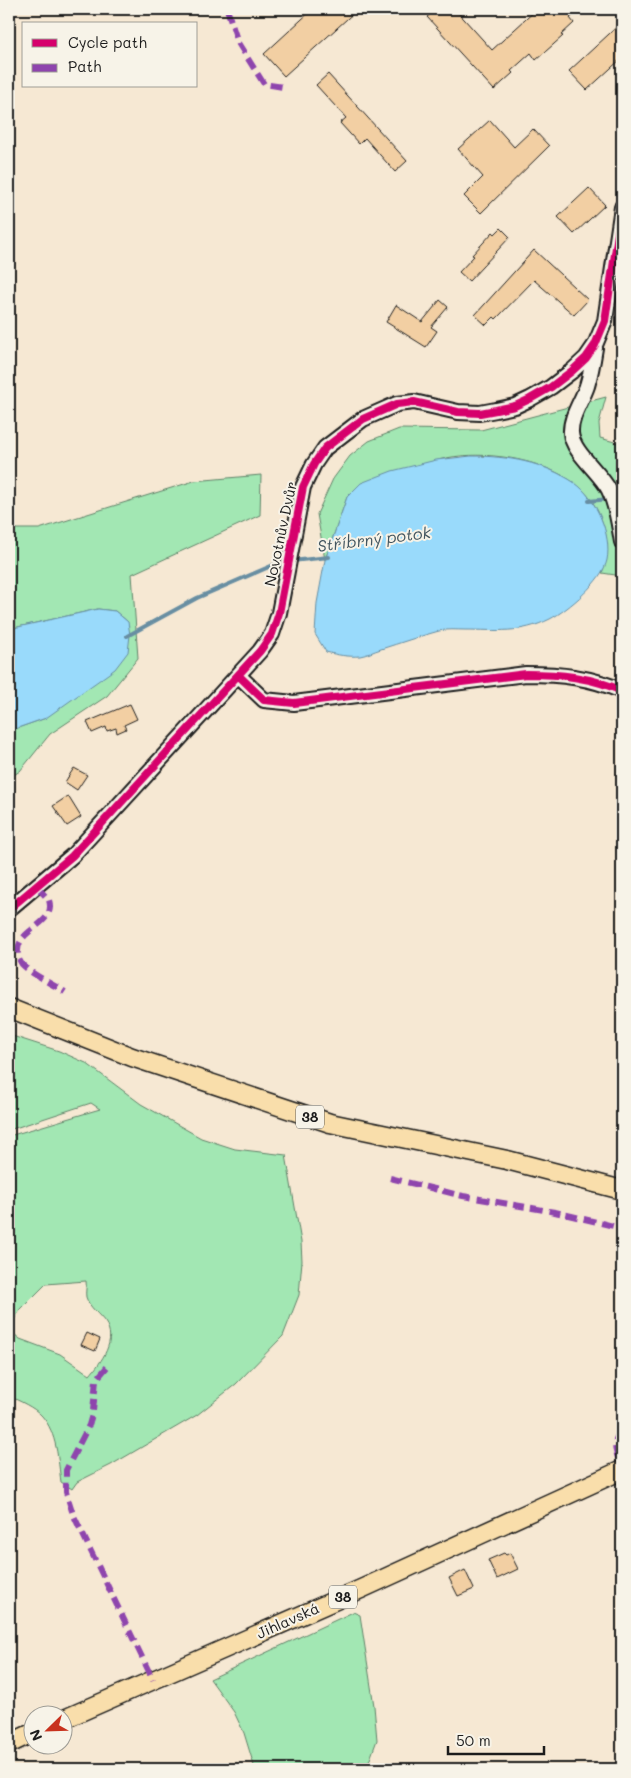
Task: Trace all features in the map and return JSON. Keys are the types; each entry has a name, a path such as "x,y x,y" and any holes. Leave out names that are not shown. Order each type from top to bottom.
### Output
{"main road":[{"name":"38","path":"9,1008 132,1057 330,1123 507,1160 622,1190"},
{"name":"Jihlavská","path":"72,1716 361,1589 622,1470"},
{"path":"9,1744 22,1738"}],"street":[{"name":"Novotnův Dvůr","path":"9,909 72,856 260,651 272,634 279,612 303,487 314,464 325,448 363,419 377,411 397,404 414,402 458,412 480,412 515,406 551,386 586,358 595,345 605,321 622,207"},
{"path":"595,345 587,386 574,415 571,433 572,440 579,452 609,489 615,506 622,542"},
{"path":"238,675 264,700 294,703 526,674 577,676 605,683 622,691"}],"green space":[{"path":"606,397 599,423 600,438 622,444 622,576 602,573 607,548 605,532 596,508 584,492 567,478 547,468 524,461 476,455 435,461 347,497 325,560 317,514 333,479 350,456 369,441 399,429 481,430"},
{"path":"261,475 260,515 132,574 138,658 107,696 50,734 20,771 9,778 9,731 46,718 128,622 115,611 98,609 9,629 9,529 39,529 194,481"},
{"path":"9,1035 59,1051 86,1063 141,1104 201,1138 235,1149 286,1155 301,1242 302,1261 299,1295 283,1336 236,1384 197,1415 111,1465 77,1482 72,1489 61,1482 56,1447 47,1423 35,1410 9,1396 9,1330 20,1339 60,1354 90,1375 99,1364 109,1343 109,1329 87,1301 86,1281 46,1284 21,1309 9,1327 9,1136 100,1109 91,1103 9,1130"},
{"path":"353,1612 360,1615 374,1706 377,1740 370,1759 361,1769 255,1769 244,1733 234,1712 210,1679"}],"water":[{"path":"471,456 499,457 538,465 563,476 583,490 596,507 605,529 608,550 607,560 599,576 584,594 566,609 550,619 529,627 509,630 442,630 360,656 343,656 326,652 315,634 317,603 325,560 347,497 361,483 392,471 436,460"},
{"path":"98,609 115,611 128,622 130,635 128,652 115,669 46,718 9,731 9,629"}],"building":[{"path":"313,9 358,9 284,76 264,54"},
{"path":"436,9 455,9 492,50 537,9 580,9 570,18 574,23 561,35 563,36 536,60 531,53 494,90 427,17"},
{"path":"622,22 622,58 587,90 569,71"},
{"path":"328,74 407,161 395,172 365,138 359,144 340,123 346,118 316,85"},
{"path":"490,120 514,147 533,129 549,146 481,213 464,196 483,177 458,149"},
{"path":"589,188 605,205 574,234 558,217"},
{"path":"501,228 510,237 469,281 459,272 493,232 495,234"},
{"path":"534,250 588,300 574,315 534,280 496,319 494,317 486,325 475,315"},
{"path":"440,300 448,307 431,327 437,331 426,347 386,322 396,305 422,322"},
{"path":"130,704 137,719 124,725 126,729 117,733 116,728 107,731 106,727 92,733 87,722"},
{"path":"74,768 87,775 77,790 65,782"},
{"path":"68,796 81,817 67,826 53,806"},
{"path":"87,1333 100,1339 95,1351 81,1345"},
{"path":"504,1553 506,1555 510,1553 518,1569 497,1579 488,1560"},
{"path":"465,1570 474,1589 458,1596 449,1578"}],"waterway":[{"name":"Stříbrný potok","path":"589,501 609,499"},
{"name":"Stříbrný potok","path":"292,561 329,557"},
{"name":"Stříbrný potok","path":"127,636 197,598 278,563 285,562"}],"marked path":[{"path":"227,9 238,43 264,84 283,87"},
{"path":"37,887 49,900 50,909 42,922 23,938 19,945 19,958 29,971 65,992"},
{"path":"390,1178 463,1196 555,1212 622,1228"},
{"path":"107,1367 96,1380 93,1411 89,1425 66,1470 66,1492 73,1514 153,1680"},
{"path":"622,1431 615,1443 616,1452 622,1466"}],"cycle path":[{"path":"9,909 72,856 260,651 272,634 279,613 303,487 314,464 325,448 363,419 397,404 414,402 458,412 480,413 515,406 551,387 586,358 595,345 605,321 622,207"},
{"path":"238,675 264,700 294,703 526,674 587,679 622,691"}]}
